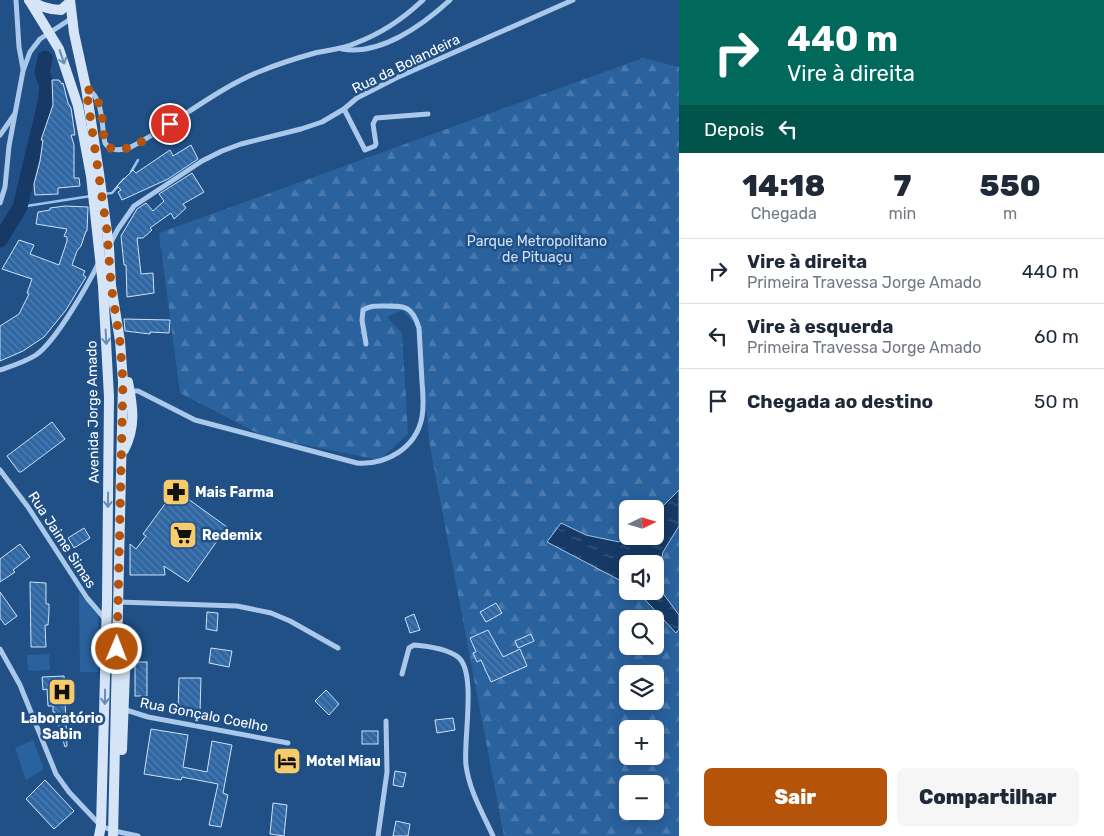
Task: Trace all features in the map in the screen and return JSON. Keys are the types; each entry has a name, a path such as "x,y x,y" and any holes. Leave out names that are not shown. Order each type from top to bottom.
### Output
{"main road":[{"path":"29,0 53,10 61,10 70,1"},
{"name":"Avenida Jorge Amado","path":"29,0 60,49 73,88 95,174"},
{"name":"Avenida Jorge Amado","path":"70,1 86,88 100,218 100,260 120,342 122,371 118,602 119,708 113,834"},
{"name":"Avenida Jorge Amado","path":"100,218 109,246 107,286 110,397 103,772 100,831"},
{"path":"108,372 122,371 127,374 134,391 132,430 122,453"},
{"path":"103,772 115,772"}],"street":[{"path":"16,0 19,46 23,71"},
{"path":"86,88 95,94 98,101 105,143 113,150 122,150 139,143 260,71 316,53 356,44 410,11 423,0"},
{"path":"339,49 354,51 372,49 421,24 450,0"},
{"name":"Rua da Bolandeira","path":"109,246 122,222 134,206 202,161 241,144 315,124 344,109 356,98 396,78 573,0"},
{"path":"0,203 5,186 23,71 30,52 36,43 72,18"},
{"path":"344,109 365,150 376,144 373,124 376,118 428,114"},
{"path":"0,135 16,113"},
{"path":"0,370 28,360 45,348 92,277 100,260"},
{"path":"134,391 195,420 356,463 377,462 396,454 408,444 416,433 422,416 419,328 415,315 405,306 369,306 363,310 362,320 366,344"},
{"name":"Rua Jaime Simas","path":"0,470 28,507 86,598 106,620"},
{"path":"118,602 237,606 256,609 290,621 338,648"},
{"path":"402,674 409,648 414,645 444,651 458,657 463,663 467,672 468,684 466,767 469,782 493,836"},
{"path":"0,649 20,685 45,751 56,774 69,792 100,831 138,836"},
{"name":"Rua Gonçalo Coelho","path":"119,708 148,717 288,743"},
{"path":"378,836 386,772 386,721"}],"green space":[{"name":"Parque Metropolitano de Pituaçu","path":"643,58 679,67 679,836 504,836 430,447 418,327 402,310 387,317 402,333 408,434 380,460 265,437 180,393 159,233"},
{"path":"79,593 98,616 98,672 80,672"},
{"path":"49,654 50,670 28,671 27,655"},
{"path":"33,740 44,769 26,780 15,748"}],"water":[{"path":"679,490 679,526 662,555 619,555 619,580 547,542 561,523 586,535 619,542 619,545 664,545 664,505"},
{"path":"664,595 679,615 679,629 676,633 664,620 664,610 655,610 645,600 664,600"}],"building":[{"path":"52,80 59,80 63,83 71,108 75,135 71,135 74,145 74,178 79,178 80,186 58,188 58,194 35,195 34,184 40,161 43,140 41,140 53,105"},
{"path":"191,145 198,159 168,179 122,200 118,192 121,190 117,186 133,170 136,173 170,150 173,156"},
{"path":"192,173 204,192 183,204 186,208 174,219 171,213 150,228 152,230 143,238 137,238 141,274 153,273 154,293 127,297 126,265 124,265 121,236 137,209 146,203 153,211 164,201 159,194"},
{"path":"65,206 88,207 87,231 72,265 85,271 83,275 86,277 66,310 44,337 23,351 0,361 0,326 19,314 29,294 27,293 32,279 2,269 19,240 34,245 30,254 59,265 67,241 67,237 64,236 67,229 36,224 38,212"},
{"path":"124,319 170,320 169,333 150,332 150,334 125,331"},
{"path":"52,422 65,439 19,472 7,456"},
{"name":"Redemix","path":"178,486 187,492 184,496 227,527 188,582 164,566 165,575 130,575 130,544 136,549 146,536 143,534"},
{"path":"84,528 90,538 74,548 68,538"},
{"path":"20,544 30,557 13,570 15,572 0,582 0,559"},
{"path":"30,582 46,583 46,604 49,604 49,612 48,625 45,625 46,647 31,647"},
{"path":"0,592 17,616 5,625 0,618"},
{"path":"496,603 502,613 486,622 480,612"},
{"path":"207,612 218,613 217,631 206,629"},
{"path":"414,614 420,630 410,633 405,618"},
{"path":"488,630 503,657 520,649 527,666 491,682 481,660 477,662 473,653 476,652 470,638"},
{"path":"531,634 534,641 518,648 515,641"},
{"path":"211,648 232,651 229,667 209,663"},
{"path":"135,662 147,662 147,696 135,696"},
{"path":"64,676 67,746 65,747 55,712 53,712 53,706 48,706 47,689 43,690 42,677"},
{"path":"179,678 201,678 200,712 178,711"},
{"path":"326,690 339,704 329,715 315,701"},
{"path":"453,718 455,730 437,733 435,720"},
{"path":"151,729 188,735 183,767 207,772 212,741 232,745 223,793 228,795 221,827 209,825 218,784 182,777 181,780 144,774"},
{"path":"362,731 378,731 378,744 362,744"},
{"path":"395,771 406,773 403,787 393,785"},
{"path":"45,780 74,811 54,829 26,799"},
{"path":"273,803 287,805 284,836 270,834"},
{"path":"396,821 410,824 408,836 393,836"}],"waterway":[{"path":"0,240 20,207 45,103 47,86 42,73 45,58"},
{"path":"131,172 138,160"},
{"path":"103,194 112,193 124,179"},
{"path":"20,207 91,196"}],"place":[{"name":"Mais Farma","path":"176,492"},
{"name":"Redemix","path":"183,535"},
{"name":"Laboratório Sabin","path":"62,692"},
{"name":"Motel Miau","path":"287,761"}],"route":[{"path":"117,649 123,382 120,342 111,285 109,246 86,88 95,94 100,110 105,143 113,150 129,148 170,124"}]}
